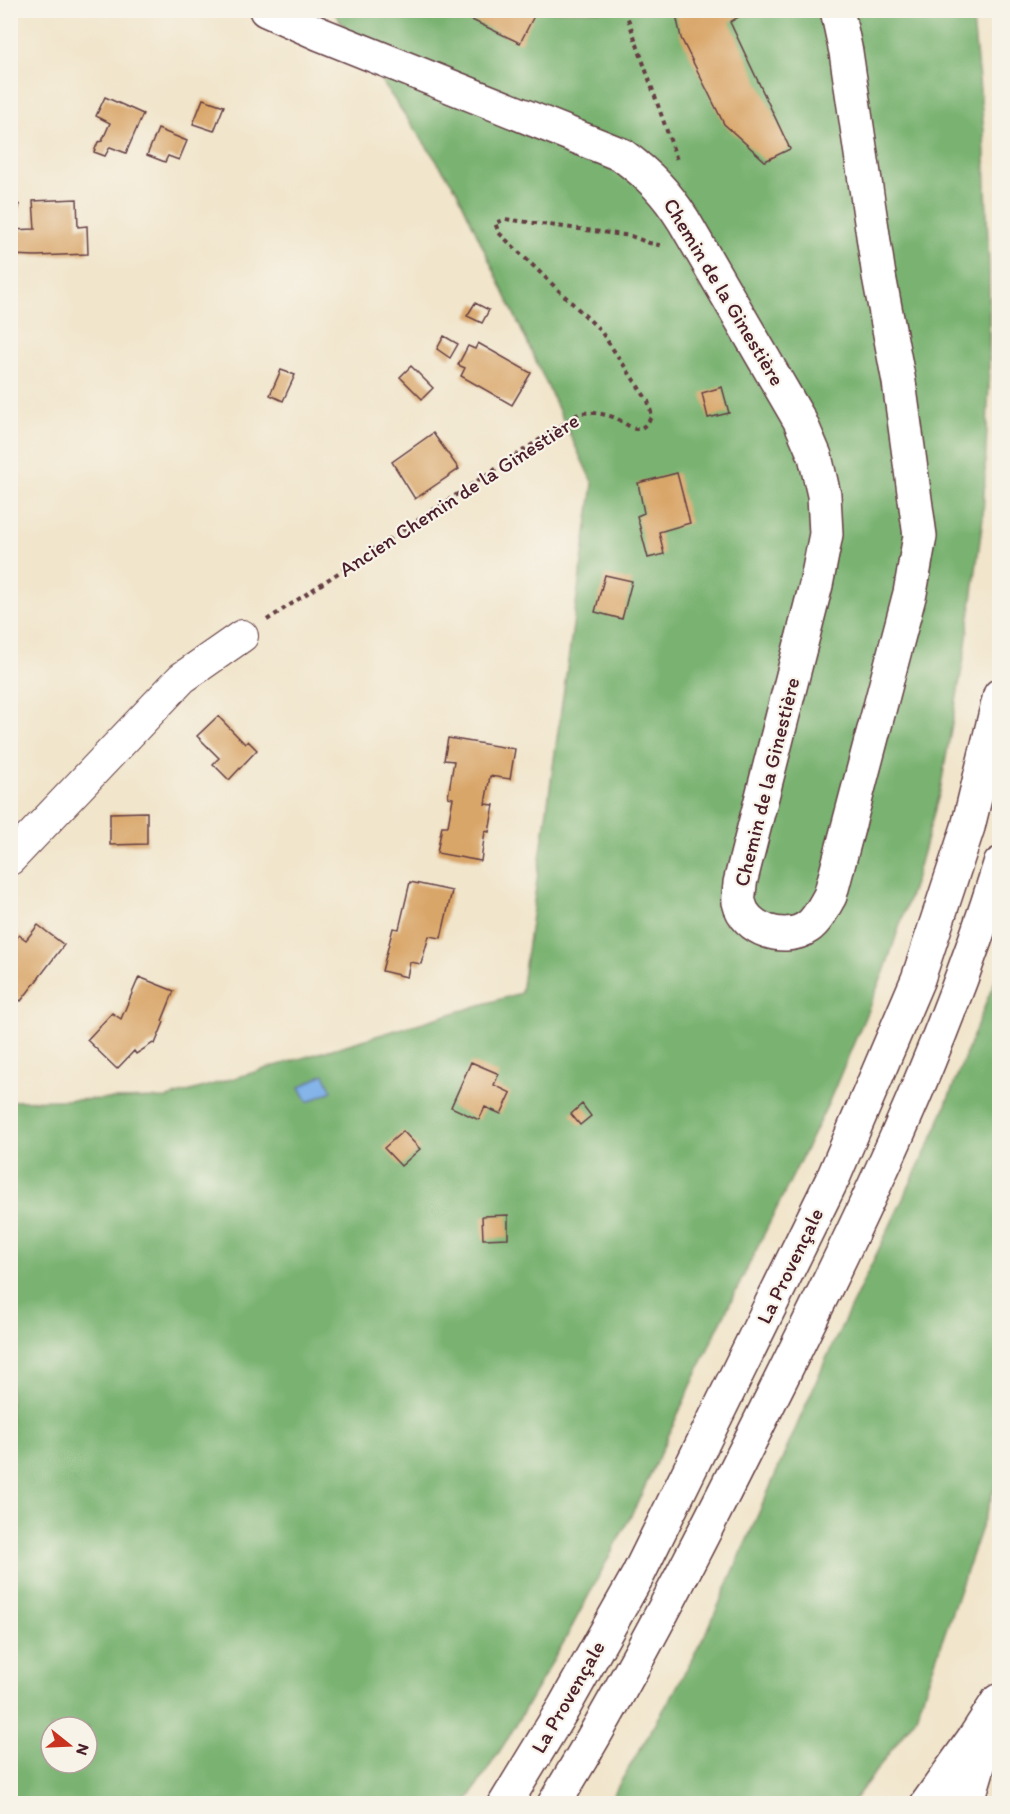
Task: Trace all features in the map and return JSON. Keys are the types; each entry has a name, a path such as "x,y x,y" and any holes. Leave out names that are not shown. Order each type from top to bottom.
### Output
{"main road":[{"name":"Chemin de la Ginestière","path":"266,10 320,34 622,155 647,173 669,198 684,221 800,421 815,456 824,495 826,534 740,883 738,901 745,917 756,926 773,933 790,935 808,927 822,911 830,896 910,592 920,536 899,382 879,276 846,52 837,10"},
{"name":"La Provençale","path":"505,1803 564,1707 638,1575 834,1176 918,979 968,827 999,695"},
{"name":"La Provençale","path":"554,1803 584,1755 709,1524 857,1226 939,1040 982,922 999,864"},
{"path":"927,1803 974,1738 999,1698"},
{"path":"967,1803 999,1698"}],"street":[{"path":"10,860 182,678 242,636"}],"path":[{"path":"625,10 679,165"},
{"name":"Ancien Chemin de la Ginestière","path":"242,636 580,413 597,412 616,418 630,428 637,429 645,427 652,416 648,401 600,330 499,232 495,223 505,219 631,236 661,246 669,245 684,221"}],"green space":[{"path":"333,11 972,11 984,130 989,270 989,384 983,518 965,652 940,791 916,877 884,972 828,1104 711,1342 637,1504 565,1640 508,1738 466,1803 11,1803 10,1101 167,1098 521,993 593,484 456,189"},
{"path":"999,970 999,1475 916,1717 852,1803 608,1803 673,1694 709,1627 825,1361 935,1132"}],"water":[{"path":"324,1074 332,1091 308,1102 300,1087"}],"building":[{"path":"451,10 537,10 520,43"},
{"path":"675,10 750,10 730,22 790,149 765,161 724,124 681,38"},
{"path":"105,97 143,114 126,153 110,147 105,156 94,152 110,123 96,116"},
{"path":"203,99 224,106 214,131 193,124"},
{"path":"158,129 187,141 179,160 168,156 165,162 147,155"},
{"path":"77,199 78,227 87,226 88,254 10,255 10,230 35,229 33,201"},
{"path":"10,201 20,205 11,229 10,229"},
{"path":"475,303 489,310 482,323 467,316"},
{"path":"444,336 458,344 450,358 437,349"},
{"path":"478,343 531,373 512,405 461,376 465,368 458,365 468,346 475,349"},
{"path":"411,366 433,388 422,399 400,377"},
{"path":"281,370 295,375 283,401 270,395"},
{"path":"722,387 729,413 708,418 702,393"},
{"path":"433,433 459,469 415,499 392,462"},
{"path":"677,473 690,523 659,532 664,554 648,558 637,516 644,513 638,483"},
{"path":"605,575 632,581 622,619 595,612"},
{"path":"218,716 245,744 248,741 257,750 229,780 213,764 219,758 197,736"},
{"path":"448,738 515,749 510,779 490,776 485,804 494,805 489,832 485,831 481,861 437,853 442,826 448,826 453,798 448,797 454,761 444,760"},
{"path":"147,812 147,844 110,845 110,813"},
{"path":"410,882 452,891 441,938 429,936 421,964 410,962 407,977 382,971 393,928 399,929"},
{"path":"38,925 64,945 21,1001 10,993 10,946 19,935 26,940"},
{"path":"139,977 174,991 155,1044 153,1043 136,1054 134,1051 117,1069 87,1040 112,1013 121,1019"},
{"path":"471,1062 499,1074 494,1085 511,1093 501,1114 485,1107 479,1120 451,1107"},
{"path":"582,1104 591,1116 580,1125 571,1114"},
{"path":"403,1131 420,1149 401,1166 384,1148"},
{"path":"508,1215 508,1238 483,1239 482,1216"}]}
